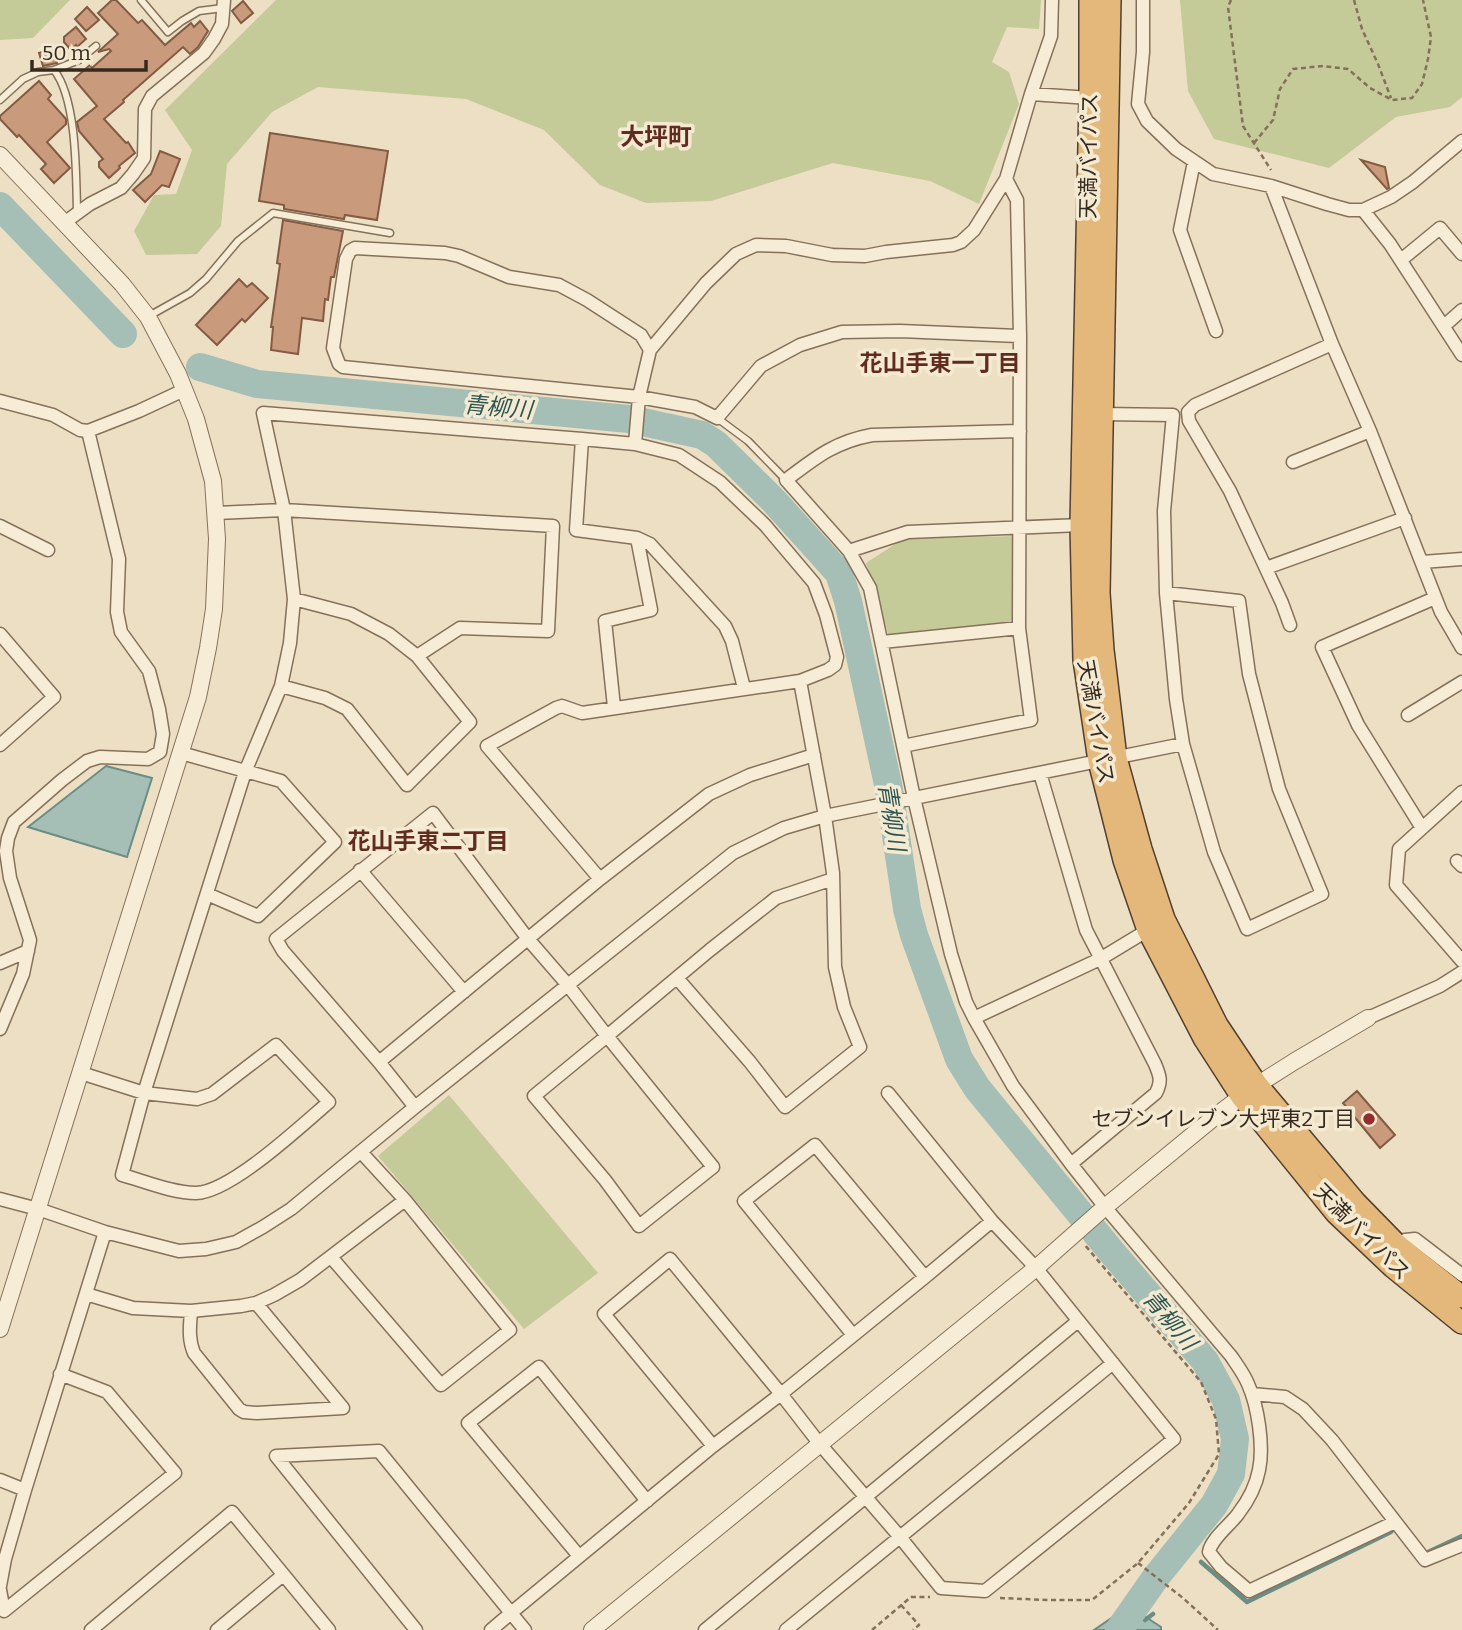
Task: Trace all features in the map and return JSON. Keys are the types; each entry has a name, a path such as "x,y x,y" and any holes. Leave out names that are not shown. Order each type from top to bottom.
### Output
{"highway":[{"name":"天満バイパス","path":"1090,0 1081,593 1084,660 1108,759 1124,860 1148,930 1204,1038 1250,1091 1397,1245 1462,1297"},
{"name":"天満バイパス","path":"1110,0 1099,593 1108,759 1164,919 1250,1091 1336,1213 1392,1267 1462,1323"}],"street":[{"path":"635,444 639,397 650,350 706,283 736,254 756,245 786,246 832,255 865,256 954,245 974,230 1006,179 1051,36 1052,0"},
{"path":"1143,0 1143,51 1138,104 1147,121 1176,149 1213,174 1271,187 1349,210 1363,210 1391,197 1413,182 1462,141"},
{"path":"71,218 90,204 121,188 133,174 144,158 145,110 152,96 204,53 222,24 224,4"},
{"path":"1031,94 1090,98"},
{"path":"0,155 71,218 148,317 178,374 205,449 213,481 217,565 214,609 198,696 0,1329"},
{"path":"1194,162 1180,230 1216,331"},
{"path":"903,746 1031,720 1019,628 1020,336 1017,200 1006,179"},
{"path":"1271,187 1441,612 1462,648"},
{"path":"1363,210 1401,260 1462,355"},
{"path":"1401,260 1440,228 1462,254"},
{"path":"650,350 640,335 559,285 509,277 459,256 445,253 355,248 345,259 333,348 339,364 343,367 639,397 695,407 717,418 761,366 800,345 842,332 900,331 1020,336"},
{"path":"1444,326 1462,310"},
{"path":"1290,625 1230,491 1189,421 1188,412 1195,405 1332,344"},
{"path":"0,401 53,415 80,430 88,431 184,390"},
{"path":"81,1073 144,1093 197,1098 212,1094 276,1045 329,1102 254,1165 214,1189 198,1193 182,1192 122,1175 144,1093 245,772 281,686 290,643 294,599 284,510 263,413 635,444 679,455 720,482 765,525 814,583 837,657 835,665 828,670 800,681 582,713 562,706 487,746 600,879"},
{"path":"1101,414 1173,415 1164,511 1166,593 1183,744 1214,852 1247,929 1322,894 1279,789 1249,674 1239,601 1166,593"},
{"path":"0,1029 23,974 30,940 5,880 8,838 14,822 87,761 100,757 148,759 160,752 163,734 149,671 121,632 117,612 119,559 88,431"},
{"path":"1020,431 872,435 852,439 825,451 786,480 849,551 870,588 914,798 957,975 974,1018 1013,1086 1102,1210 1231,1356 1252,1394 1259,1434 1259,1469 1252,1490 1238,1514 1210,1545 1209,1552 1221,1567 1249,1591 1395,1522"},
{"path":"1293,462 1370,431"},
{"path":"582,439 576,530 637,538 650,544 724,626 732,641 744,688"},
{"path":"216,513 284,510 553,526 548,631 460,628 418,656"},
{"path":"1266,568 1405,518"},
{"path":"849,551 908,532 1081,525"},
{"path":"0,526 48,550"},
{"path":"614,707 606,621 651,610 637,538"},
{"path":"1422,562 1462,559"},
{"path":"1422,828 1358,725 1322,648 1436,598"},
{"path":"281,686 326,698 347,709 407,785 470,722 418,656 389,634 351,614 294,599"},
{"path":"882,642 1019,628"},
{"path":"0,634 54,698 0,745"},
{"path":"677,978 785,1107 860,1047 844,1007 835,967 833,879 825,816 800,681"},
{"path":"1408,715 1462,682"},
{"path":"0,1199 105,1232 179,1251 206,1249 236,1242 291,1209 567,984 733,853 784,828 825,816 1183,744"},
{"path":"181,753 281,781 335,842 258,916 207,894"},
{"path":"379,1062 600,879 709,794 750,775 814,755"},
{"path":"1040,773 1086,930 1156,1064 1160,1085 1156,1093 1071,1164"},
{"path":"1462,792 1399,849 1396,885 1462,961"},
{"path":"415,1107 283,951 276,939 433,813 528,939 567,984 607,1036 713,1167 639,1226 605,1180 534,1096 607,1036 677,978 710,950 776,898 833,879"},
{"path":"360,870 464,992"},
{"path":"974,1018 1100,959 1148,930"},
{"path":"0,963 28,951"},
{"path":"592,1630 1036,1268 1217,1115 1295,1061 1368,1018 1440,986 1462,972"},
{"path":"713,1446 604,1314 670,1259 940,1588 985,1591 1174,1439 1036,1268 992,1221 888,1093"},
{"path":"853,1335 744,1201 815,1145 925,1277"},
{"path":"331,1257 440,1385 510,1330 405,1200 361,1152"},
{"path":"86,1294 134,1308 191,1311 256,1303 300,1280 405,1200"},
{"path":"491,1630 713,1446 781,1394 992,1221"},
{"path":"60,1374 107,1392 175,1473 4,1611 0,1588 5,1559 60,1374 105,1232"},
{"path":"1397,1245 1405,1240 1415,1239 1462,1275"},
{"path":"191,1311 189,1331 194,1353 239,1409 257,1413 343,1408 256,1303"},
{"path":"705,1630 1078,1321"},
{"path":"786,1630 1113,1363"},
{"path":"579,1556 468,1423 539,1367 647,1501"},
{"path":"1252,1394 1284,1397 1303,1409 1332,1440 1425,1560 1462,1545"},
{"path":"416,1630 276,1456 379,1451 525,1630"},
{"path":"0,1480 25,1490"},
{"path":"91,1630 232,1512 329,1630"},
{"path":"217,1630 283,1575"}],"lane":[{"path":"141,0 168,32 199,10 224,4"},
{"path":"0,100 23,79 79,60 96,46"},
{"path":"54,70 66,96 75,142 71,218"},
{"path":"148,317 190,293 206,279 238,241 273,213 390,233"},
{"path":"717,418 748,441 786,480"}],"path":[{"path":"1231,0 1228,8 1243,127 1271,170"},
{"path":"1354,0 1362,29 1392,100"},
{"path":"1254,143 1273,120 1280,89 1293,69 1323,66 1348,69 1370,88 1392,100 1412,98 1422,84 1431,37 1423,0"},
{"path":"1138,1563 1218,1630"},
{"path":"901,1605 919,1625 913,1630"}],"green space":[{"path":"0,0 70,0 33,38 0,40"},
{"path":"276,0 1041,0 1039,29 1007,27 992,62 1009,72 1019,104 979,204 930,181 833,163 711,201 646,203 600,185 544,130 466,99 318,87 272,112 227,164 221,226 197,254 146,255 134,231 154,195 176,194 192,150 165,110"},
{"path":"1180,0 1462,0 1462,97 1450,107 1396,117 1329,168 1214,139 1188,91"},
{"path":"1016,536 1012,623 889,636 866,563 903,539"},
{"path":"449,1095 598,1273 524,1329 378,1156"}],"water":[{"path":"106,766 152,778 127,857 28,827"},
{"path":"1129,1606 1161,1627 1161,1630 1094,1630"}],"building":[{"path":"112,0 116,0 138,23 142,20 165,45 191,23 194,27 200,21 208,31 190,54 183,47 104,119 126,143 128,142 135,153 109,178 99,167 99,162 103,159 79,131 77,122 97,106 74,79 111,51 109,49 98,52 118,34 98,13"},
{"path":"243,1 253,13 241,23 232,11"},
{"path":"87,7 99,20 86,31 75,19"},
{"path":"76,27 86,39 71,50 64,42 64,37"},
{"path":"54,49 57,63 43,66 39,53"},
{"path":"39,81 51,95 48,99 66,119 66,124 47,142 70,168 54,183 41,169 46,164 0,119 0,116"},
{"path":"270,133 388,151 377,220 345,215 344,219 284,209 284,205 259,201"},
{"path":"160,151 180,159 169,187 162,185 145,202 133,190 151,174"},
{"path":"1361,160 1385,167 1389,188 1387,189"},
{"path":"283,220 343,231 328,300 325,299 323,321 302,318 298,354 271,350 271,327"},
{"path":"239,279 247,287 252,283 268,298 245,322 242,319 217,345 196,325"},
{"name":"セブンイレブン大坪東2丁目","path":"1357,1091 1395,1135 1380,1148 1343,1103"}],"waterway":[{"name":"青柳川","path":"0,206 123,334"},
{"name":"青柳川","path":"200,367 257,384 629,419 702,435 716,444 774,501 839,573 848,601 889,789 907,909 959,1059 977,1088 1205,1361 1226,1400 1235,1439 1231,1474 1214,1505 1156,1577 1119,1630"},
{"path":"1201,1562 1247,1602 1391,1532"},
{"path":"1428,1552 1462,1536"},
{"path":"1145,1620 1153,1614"}],"place":[{"name":"セブンイレブン大坪東2丁目","path":"1369,1119"}],"district":[{"name":"大坪町","path":"656,137"},
{"name":"花山手東一丁目","path":"940,363"},
{"name":"花山手東二丁目","path":"428,841"}]}
